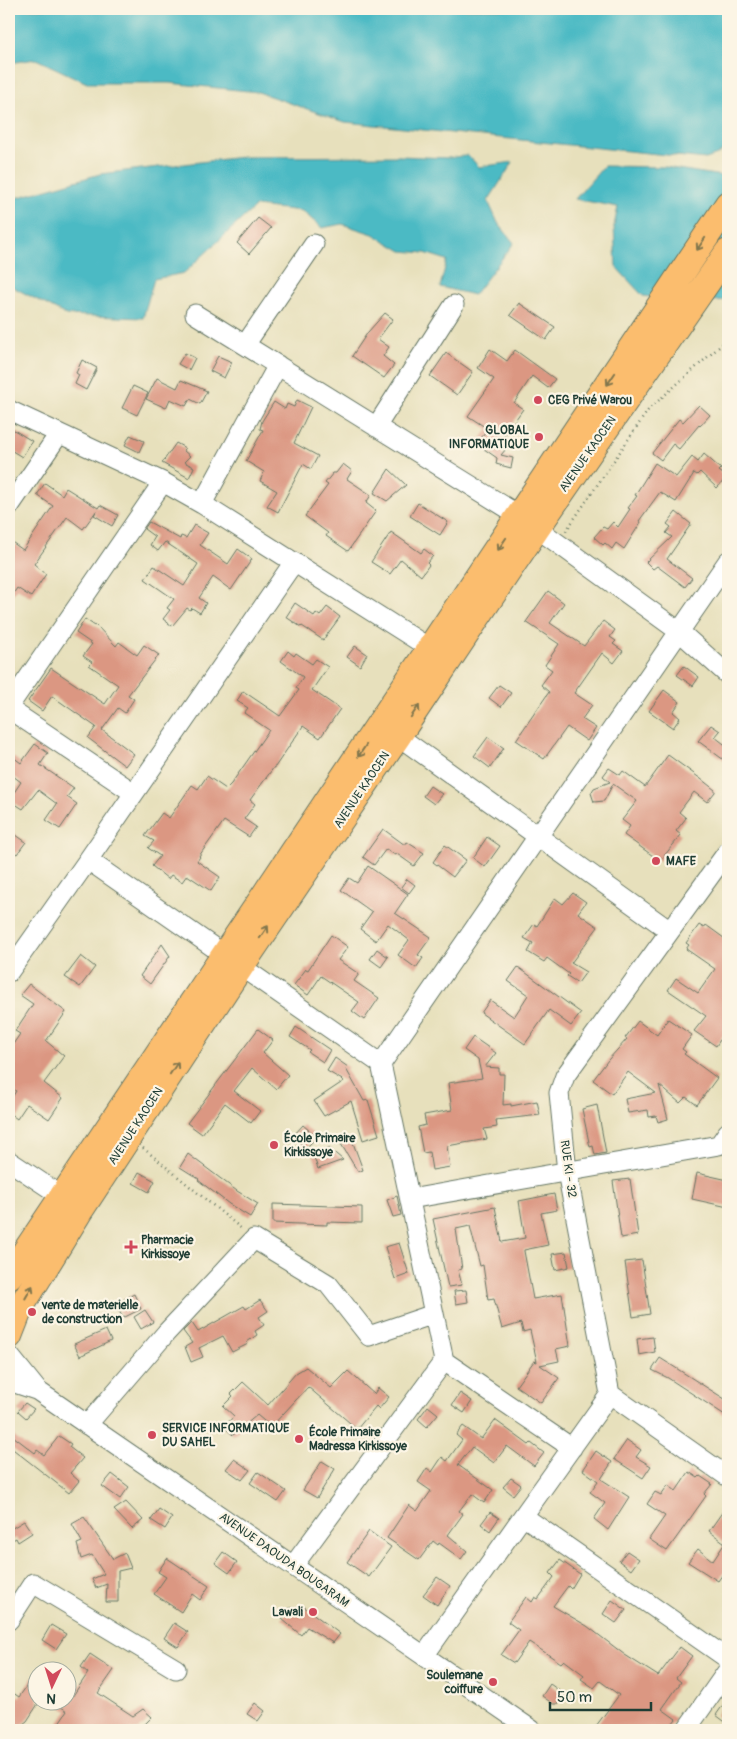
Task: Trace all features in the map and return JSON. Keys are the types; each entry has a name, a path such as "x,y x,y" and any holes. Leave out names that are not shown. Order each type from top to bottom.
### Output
{"highway":[{"name":"AVENUE KAOCEN","path":"9,1336 20,1308 37,1278 129,1136 232,961 431,649 538,529 728,204"},
{"name":"AVENUE KAOCEN","path":"9,1276 63,1197 232,961 398,736 728,252"}],"street":[{"path":"245,345 314,244"},
{"path":"376,427 454,305"},
{"path":"195,314 538,529 680,632 728,675"},
{"path":"202,504 278,365"},
{"path":"9,410 162,482 202,504 431,649"},
{"path":"9,507 59,434"},
{"path":"134,793 9,708 162,482"},
{"path":"381,1064 728,561"},
{"path":"9,972 294,562"},
{"path":"398,736 670,931"},
{"name":"RUE KI - 32","path":"610,1394 567,1172 559,1093 565,1076 728,851"},
{"path":"88,860 381,1064 444,1361 572,1448"},
{"path":"410,1199 725,1143"},
{"path":"9,1161 63,1197"},
{"path":"87,1425 166,1333 254,1239 328,1284 369,1336 434,1314"},
{"name":"AVENUE DAOUDA BOUGARAM","path":"9,1355 36,1390"},
{"path":"293,1566 444,1361"},
{"name":"AVENUE DAOUDA BOUGARAM","path":"9,1381 36,1390 532,1730"},
{"path":"424,1656 610,1394 728,1477"},
{"path":"523,1516 728,1659"},
{"path":"9,1620 33,1583 176,1668"},
{"path":"686,1730 728,1670"}],"path":[{"path":"538,529 649,409 728,339"},
{"path":"129,1136 254,1239"}],"water":[{"path":"9,9 728,9 728,146 717,155 706,159 345,122 258,92 169,83 87,83 36,59 9,63"},
{"path":"468,155 479,167 513,162 488,201 498,223 514,243 474,295 440,287 447,260 425,253 402,251 373,234 342,224 322,228 302,211 256,206 184,273 154,279 143,318 66,315 9,285 9,200 100,174 242,157 399,156 449,158"},
{"path":"604,166 665,167 728,177 728,300 688,302 643,296 616,267 614,226 618,207 575,199"}],"building":[{"path":"258,218 271,228 249,254 237,243"},
{"path":"519,303 555,327 546,340 510,315"},
{"path":"385,313 393,319 378,339 389,347 383,356 394,365 384,378 352,356 368,332"},
{"path":"490,349 507,361 515,350 555,379 548,388 532,376 514,403 523,409 499,443 506,449 501,455 513,458 511,468 496,464 497,458 477,444 488,429 468,416 494,379 478,368"},
{"path":"185,353 195,358 189,370 178,364"},
{"path":"446,353 473,372 457,395 430,376"},
{"path":"218,356 232,362 224,378 210,371"},
{"path":"82,360 97,368 86,390 75,384 79,375 76,373"},
{"path":"157,378 177,388 181,380 207,391 200,404 190,399 186,406 170,399 166,408 146,399"},
{"path":"133,386 148,393 137,415 122,408"},
{"path":"297,400 311,407 294,443 318,456 311,469 303,464 278,512 267,506 277,491 260,481 264,472 246,461 263,430 260,429 262,421 274,402 285,409 287,404 294,407"},
{"path":"699,405 710,415 679,449 673,444 661,460 652,453 679,419 683,422"},
{"path":"9,427 32,441 22,457 9,449"},
{"path":"130,435 144,441 139,452 125,445"},
{"path":"176,443 185,448 184,451 190,456 184,462 194,467 189,478 162,463"},
{"path":"704,454 727,477 717,488 700,472 697,475 694,473 676,502 660,492 639,521 641,522 624,549 616,543 612,549 605,543 603,545 594,537 603,527 607,529 613,522 618,527 655,463 676,477 692,457 698,462"},
{"path":"343,464 352,471 347,479 371,495 366,503 376,511 348,551 326,536 328,533 305,516 328,485 325,483"},
{"path":"389,469 406,485 387,501 374,493"},
{"path":"45,483 62,495 66,488 98,508 100,505 118,515 112,526 94,515 97,510 83,529 67,517 34,564 46,574 31,597 17,588 9,600 9,540 23,550 53,506 37,495"},
{"path":"418,503 448,522 440,535 410,516"},
{"path":"676,512 691,524 667,559 692,578 685,587 657,566 653,569 646,562 672,537 666,533 671,527 667,524"},
{"path":"149,522 180,539 181,536 186,538 194,525 208,533 200,545 228,564 238,549 252,559 231,590 213,577 199,598 206,603 200,613 192,608 190,610 187,608 172,626 163,619 170,610 167,608 174,599 145,579 154,566 184,586 198,564 165,542 158,551 150,545 155,537 144,529"},
{"path":"391,532 421,553 424,549 433,556 427,563 429,565 421,576 401,559 390,574 371,562"},
{"path":"548,591 564,603 550,623 584,646 603,621 615,630 610,637 616,641 613,644 623,651 614,663 602,653 574,693 592,705 582,719 596,728 587,741 567,727 544,759 516,740 549,692 541,685 552,670 545,665 559,644 526,622"},
{"path":"295,603 314,616 316,613 320,616 327,607 340,617 323,640 286,617"},
{"path":"85,619 96,625 116,646 119,642 137,655 144,645 159,655 128,695 134,699 125,713 118,708 102,730 134,754 125,766 88,738 96,727 52,696 42,711 28,701 51,668 105,704 118,685 89,665 92,662 83,656 92,644 76,633"},
{"path":"355,646 367,654 360,666 347,657"},
{"path":"288,651 294,656 296,653 312,664 316,659 328,667 312,690 340,709 320,738 303,726 250,800 255,804 244,819 256,827 249,837 224,821 199,856 197,861 220,877 211,891 187,875 182,882 171,875 168,879 152,866 160,856 148,848 154,841 145,836 162,813 169,818 192,785 198,789 207,776 226,789 231,784 269,730 244,713 248,708 237,701 243,691 280,716 299,690 296,688 303,677 281,661"},
{"path":"684,666 699,677 693,686 677,675"},
{"path":"499,685 511,693 501,707 489,698"},
{"path":"664,690 680,702 673,712 680,718 673,728 649,711"},
{"path":"711,725 720,731 715,737 728,747 728,763 698,741"},
{"path":"488,737 504,748 490,768 474,756"},
{"path":"35,744 48,753 40,765 74,788 67,797 77,804 60,829 46,820 57,804 38,790 23,809 9,800 21,782 9,773 9,754 21,763"},
{"path":"668,755 715,790 715,792 707,802 694,792 679,812 686,818 676,831 681,835 660,861 624,835 630,826 622,820 637,801 613,784 604,801 594,802 591,793 594,788 610,782 603,776 609,768 620,775 623,771 645,787"},
{"path":"430,786 442,794 434,804 423,796"},
{"path":"383,829 405,845 407,842 424,853 414,866 386,849 374,865 363,857"},
{"path":"9,830 26,842 17,854 9,849"},
{"path":"487,837 500,846 485,867 473,858"},
{"path":"445,845 466,860 453,877 433,862"},
{"path":"368,866 408,894 395,913 431,937 418,955 423,958 416,968 398,955 409,940 388,924 376,941 360,929 372,912 341,890 349,878 357,883"},
{"path":"407,879 415,885 409,893 401,887"},
{"path":"573,893 586,902 578,913 598,927 571,963 586,972 578,983 547,958 544,962 528,952 533,943 524,938 534,924 537,926 555,898 563,904"},
{"path":"699,925 704,928 706,925 728,941 728,1028 716,1046 694,1031 706,1016 668,990 676,978 698,993 715,969 686,949 689,945 686,943"},
{"path":"331,935 348,947 338,960 359,974 354,981 379,998 364,1020 352,1011 359,1002 321,976 308,995 294,985 306,969 308,970"},
{"path":"162,944 170,956 150,984 140,976"},
{"path":"377,949 388,957 381,967 370,959"},
{"path":"81,956 95,967 80,987 65,977"},
{"path":"518,967 581,1013 571,1026 549,1010 525,1044 481,1013 490,1000 514,1017 528,995 508,981"},
{"path":"29,984 66,1012 46,1041 64,1056 44,1083 63,1098 49,1119 27,1104 17,1119 9,1113 9,1102 16,1091 9,1086 9,1050 20,1034 15,1031 33,1004 20,995"},
{"path":"668,1019 692,1035 682,1049 686,1052 684,1054 717,1078 697,1105 686,1097 680,1103 659,1085 668,1119 658,1122 656,1116 649,1117 648,1110 628,1113 625,1099 656,1093 628,1072 612,1094 593,1080 627,1039 625,1038 638,1021 657,1035"},
{"path":"296,1027 330,1050 323,1062 308,1052 310,1050 290,1037"},
{"path":"258,1029 273,1040 263,1053 288,1075 276,1089 252,1068 234,1091 260,1111 251,1123 225,1103 202,1134 187,1123"},
{"path":"473,1037 496,1053 485,1067 499,1068 499,1074 504,1074 503,1105 511,1104 511,1106 537,1101 540,1115 496,1120 497,1127 484,1129 487,1139 447,1146 450,1167 432,1170 429,1152 423,1153 418,1127 426,1125 424,1115 452,1110 448,1083 482,1078 478,1060 464,1050"},
{"path":"335,1058 348,1067 346,1069 364,1101 368,1100 379,1135 363,1140 351,1101 324,1116 314,1101 344,1081 327,1071"},
{"path":"597,1105 606,1153 595,1155 593,1146 590,1147 582,1109"},
{"path":"303,1125 317,1137 306,1148 293,1136"},
{"path":"352,1140 363,1170 358,1172 341,1144"},
{"path":"329,1148 343,1160 318,1169 313,1154"},
{"path":"188,1154 237,1191 258,1204 250,1217 229,1204 199,1179 180,1167"},
{"path":"139,1172 155,1181 149,1192 133,1183"},
{"path":"697,1173 728,1180 728,1207 692,1199"},
{"path":"630,1179 638,1235 621,1238 613,1181"},
{"path":"554,1194 557,1210 541,1213 548,1245 524,1250 533,1299 562,1294 570,1346 556,1349 559,1361 540,1365 559,1378 541,1403 516,1386 534,1361 537,1362 530,1330 523,1332 521,1323 502,1329 494,1299 488,1300 483,1265 480,1266 470,1226 456,1229 462,1269 458,1270 462,1285 448,1287 433,1219 495,1207 502,1242 525,1238 519,1201"},
{"path":"397,1196 401,1215 393,1217 387,1200"},
{"path":"273,1204 362,1207 362,1223 327,1222 327,1225 273,1223"},
{"path":"399,1243 409,1274 395,1279 385,1247"},
{"path":"566,1252 569,1267 555,1270 552,1254"},
{"path":"642,1260 650,1314 633,1317 625,1262"},
{"path":"466,1290 468,1302 456,1304 454,1291"},
{"path":"134,1294 141,1309 123,1318 115,1304"},
{"path":"260,1300 268,1311 259,1317 264,1325 255,1331 257,1335 247,1342 248,1344 232,1352 223,1336 199,1348 203,1357 191,1362 185,1347 192,1343 183,1331 189,1325 192,1323 198,1332 244,1306 246,1309"},
{"path":"145,1310 153,1322 141,1329 134,1317"},
{"path":"106,1330 111,1341 80,1356 74,1344"},
{"path":"653,1337 655,1352 639,1355 637,1339"},
{"path":"660,1358 728,1401 728,1417 668,1378 652,1370"},
{"path":"306,1367 331,1388 348,1371 374,1394 378,1388 389,1397 379,1409 376,1406 357,1429 308,1387 271,1427 257,1415 233,1435 224,1427 234,1416 223,1406 233,1396 231,1394 243,1382 268,1405 296,1373"},
{"path":"460,1393 472,1401 464,1413 452,1405"},
{"path":"25,1403 34,1409 26,1418 18,1411"},
{"path":"428,1406 438,1414 427,1427 418,1419"},
{"path":"495,1420 529,1445 531,1443 544,1453 534,1466 507,1446 494,1463 472,1447 458,1465 493,1490 484,1503 472,1494 459,1511 463,1514 448,1535 467,1551 461,1559 439,1543 438,1545 433,1541 419,1560 387,1538 409,1505 417,1511 431,1491 418,1482 427,1468 432,1472 442,1457 447,1461 462,1440 456,1435 463,1426 481,1439"},
{"path":"9,1433 35,1453 37,1450 44,1455 59,1436 71,1444 69,1447 83,1458 70,1473 79,1481 69,1493 9,1446"},
{"path":"627,1440 641,1450 636,1457 651,1466 643,1478 614,1459"},
{"path":"596,1451 612,1462 601,1479 629,1497 608,1530 594,1519 605,1503 590,1492 598,1481 583,1470"},
{"path":"234,1459 250,1470 242,1480 226,1469"},
{"path":"322,1461 335,1469 317,1498 303,1490"},
{"path":"258,1472 286,1491 278,1502 250,1483"},
{"path":"689,1472 698,1478 700,1476 712,1484 704,1494 706,1496 667,1551 649,1539 665,1516 647,1504 655,1492 661,1495 668,1485 676,1491"},
{"path":"112,1474 129,1487 120,1499 102,1486"},
{"path":"511,1478 521,1485 513,1495 503,1487"},
{"path":"126,1502 143,1520 132,1529 114,1510"},
{"path":"728,1504 728,1567 718,1581 688,1562 698,1549 713,1561 725,1543 709,1531"},
{"path":"159,1509 172,1518 165,1529 151,1520"},
{"path":"490,1512 499,1518 490,1531 481,1524"},
{"path":"84,1517 113,1559 125,1553 131,1568 118,1571 118,1602 106,1602 107,1584 96,1588 92,1579 104,1574 92,1555 81,1559 77,1544 82,1542 72,1524"},
{"path":"24,1521 32,1533 18,1542 16,1538 9,1542 9,1530"},
{"path":"369,1531 391,1547 369,1577 347,1562"},
{"path":"627,1551 639,1559 631,1570 619,1561"},
{"path":"223,1552 237,1562 229,1573 215,1563"},
{"path":"167,1558 209,1586 200,1600 192,1594 181,1612 154,1594 166,1577 158,1572"},
{"path":"560,1560 580,1574 571,1589 568,1586 553,1606 587,1626 625,1655 658,1676 680,1647 692,1656 676,1678 681,1682 662,1709 676,1719 667,1730 593,1730 619,1695 600,1681 594,1688 581,1679 584,1675 564,1660 561,1663 529,1642 514,1663 501,1655 519,1630 508,1622 526,1597 532,1602 535,1597 538,1599 554,1577 550,1573"},
{"path":"437,1577 450,1586 437,1605 423,1595"},
{"path":"612,1600 626,1610 616,1623 603,1614"},
{"path":"303,1606 340,1634 333,1643 307,1627 301,1635 282,1619 286,1613 285,1609"},
{"path":"174,1623 188,1632 178,1647 164,1638"},
{"path":"51,1625 66,1634 56,1649 42,1640"},
{"path":"90,1654 114,1670 98,1693 133,1716 143,1709 152,1717 139,1730 54,1730 66,1712 78,1712 78,1688 88,1673 81,1667"},
{"path":"28,1684 28,1712 33,1712 27,1721 19,1727 9,1713 9,1690 19,1697"},
{"path":"550,1684 564,1694 557,1704 553,1704 542,1696"},
{"path":"728,1698 728,1724 716,1715"},
{"path":"255,1703 265,1711 258,1721 247,1714"}],"place":[{"name":"CEG Privé Warou","path":"538,400"},
{"name":"GLOBAL INFORMATIQUE","path":"539,437"},
{"name":"MAFE","path":"656,861"},
{"name":"École Primaire Kirkissoye","path":"274,1145"},
{"name":"Pharmacie Kirkissoye","path":"131,1247"},
{"name":"vente de materielle de construction","path":"32,1312"},
{"name":"SERVICE INFORMATIQUE DU SAHEL","path":"152,1435"},
{"name":"École Primaire Madressa Kirkissoye","path":"299,1439"},
{"name":"Lawali","path":"313,1612"},
{"name":"Soulemane coiffure","path":"493,1682"}]}
